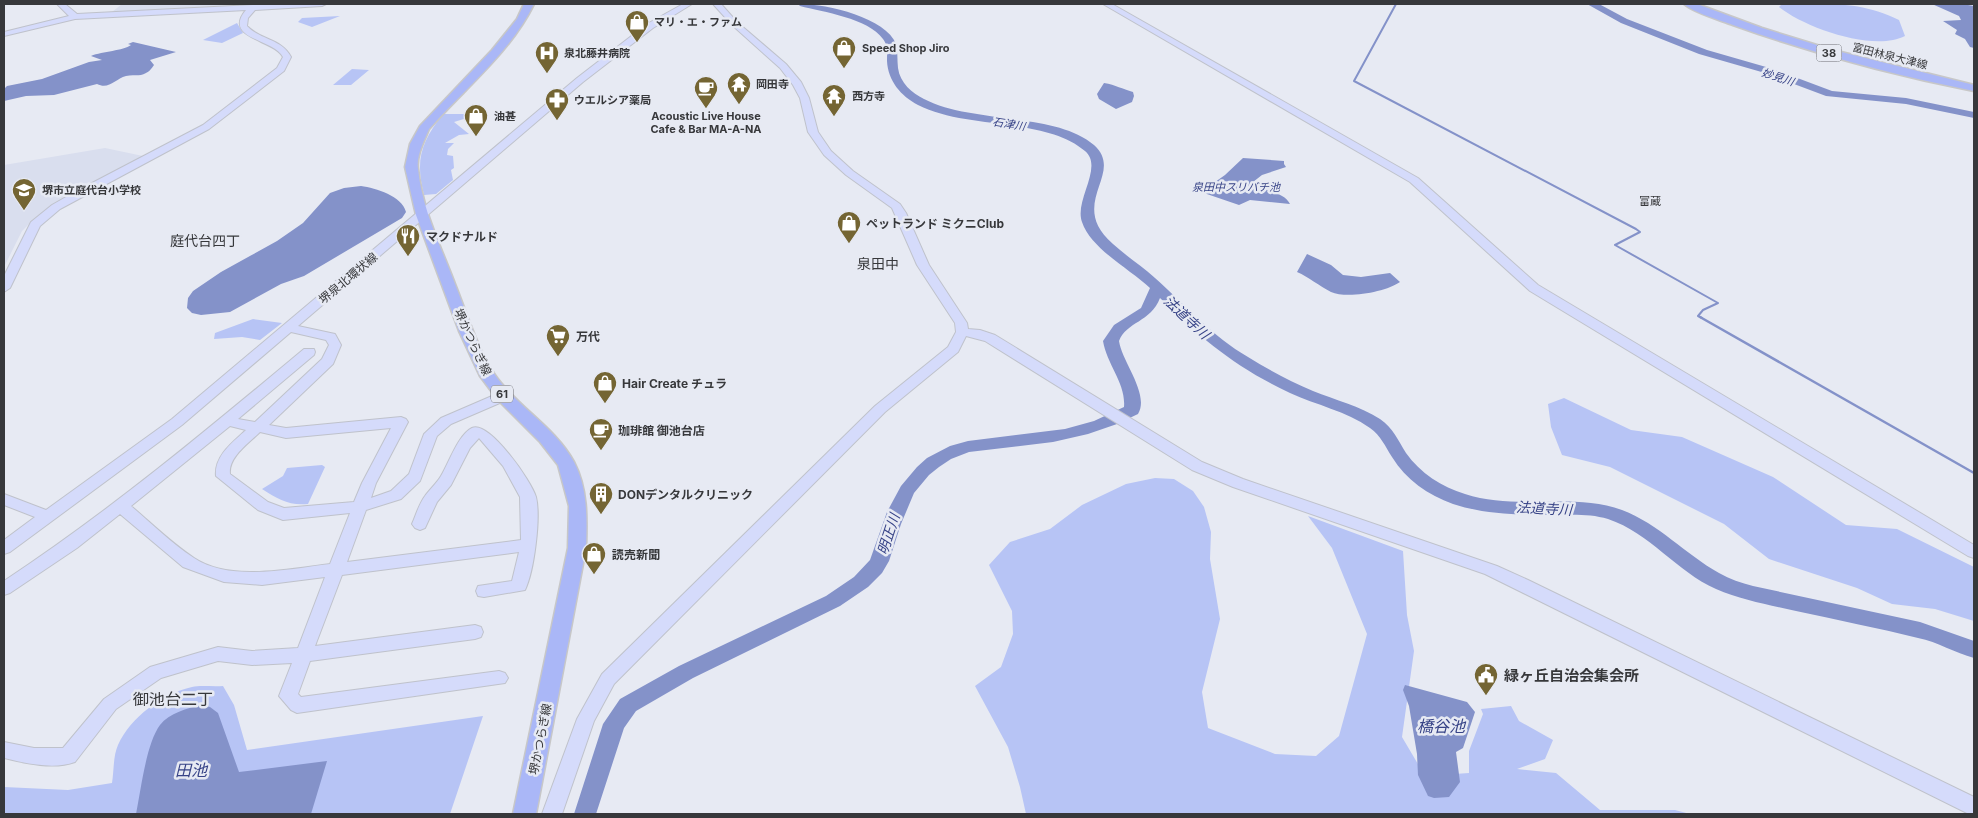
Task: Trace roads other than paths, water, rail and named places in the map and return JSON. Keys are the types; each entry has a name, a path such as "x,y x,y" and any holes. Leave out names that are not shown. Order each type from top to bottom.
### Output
{"main road":[{"name":"堺かつらぎ線","path":"525,814 577,548 578,506 566,464 546,438 504,396 488,376 466,331 422,215 411,167 416,144 424,128 496,52 521,20 529,4"},
{"name":"堺泉北環状線","path":"4,548 177,422 580,80 650,26 688,4"},
{"name":"富田林泉大津線","path":"1689,4 1739,24 1840,56 1974,88"}],"street":[{"path":"61,4 74,17"},
{"path":"4,34 74,17 322,4"},
{"path":"552,814 586,719 608,679 880,409 953,349 962,332 960,323 923,265 901,213 896,206 826,153 814,133 807,102 802,90 790,74 728,18 717,4"},
{"path":"1108,4 1414,180 1534,288 1974,552"},
{"path":"4,288 35,224 56,207 206,127 281,69 287,57 283,49 249,33 243,26 244,18 253,7"},
{"path":"288,328 331,337 335,346 328,361 230,452 222,467 222,476 263,506 283,514 359,507 396,495 415,477 431,434 446,422 504,396"},
{"path":"962,332 980,334 990,338 1197,466 1238,483 1491,570 1974,807"},
{"path":"4,589 71,544 184,457 308,352"},
{"path":"227,421 286,433 401,422 384,451 359,507 338,569 288,696 297,705 499,678"},
{"path":"420,524 430,500 446,481 464,446 476,432 483,434 508,463 528,497 529,545 519,586 484,591"},
{"path":"4,499 49,517"},
{"path":"120,506 189,562 224,576 262,579 529,545"},
{"path":"4,750 34,756 68,756 110,704 156,672 218,654 252,658 304,655 475,632"}],"water":[{"path":"1932,4 1974,6 1974,48 1970,47 1965,39 1955,34 1957,30 1943,21 1961,20 1959,16"},
{"path":"133,42 176,52 150,60 154,65 146,73 122,77 109,85 101,86 97,84 54,95 26,96 4,101 4,89 7,86 42,79 89,62 102,60 91,56 123,49"},
{"path":"1104,83 1133,92 1132,102 1116,109 1099,99 1097,94"},
{"name":"泉田中スリバチ池","path":"1243,158 1284,161 1286,167 1262,175 1253,182 1255,186 1284,197 1290,204 1250,200 1239,205 1201,192 1225,175"},
{"path":"361,186 381,191 394,197 404,206 406,212 402,218 304,276 281,284 230,312 201,315 192,313 187,308 188,298 193,291 221,272 277,241 303,223 330,193 344,188"},
{"path":"1307,254 1331,265 1343,275 1361,277 1390,273 1400,282 1386,289 1356,295 1331,292 1297,272"},
{"name":"橋谷池","path":"1405,685 1467,702 1475,712 1463,748 1456,752 1460,782 1449,797 1434,798 1428,796 1418,775 1417,754 1409,706 1403,690"},
{"name":"田池","path":"201,705 210,707 218,713 239,772 327,761 311,814 136,814 142,780 155,733 168,717 185,709"}],"waterway":[{"name":"法道寺川","path":"803,4 861,20 881,31 888,38 891,45 894,74 900,86 921,102 945,112 1058,132 1076,139 1091,149 1097,158 1098,168 1086,211 1088,223 1102,241 1148,279 1211,339 1239,359 1293,388 1355,413 1381,428 1413,472 1434,488 1459,499 1489,506 1506,508 1593,509 1612,513 1642,528 1710,577 1731,587 1753,594 1920,630 1946,638 1974,650"},
{"path":"1396,4 1354,81 1636,229 1640,232 1615,245 1718,303 1703,310 1698,316 1700,317"},
{"name":"妙見川","path":"1592,4 1624,21 1703,52 1769,71 1830,94 1906,101 1974,115"},
{"name":"明正川","path":"585,814 614,724 628,705 686,672 833,601 861,582 871,573 879,561 896,512 907,490 914,480 933,463 956,450 980,444 1077,432 1111,421 1132,410 1133,400 1131,391 1112,350 1111,341 1116,331 1146,311 1156,289"},
{"path":"1700,317 1974,473"}],"place":[{"name":"マリ・エ・ファム","path":"637,43"},
{"name":"Speed Shop Jiro","path":"844,69"},
{"name":"泉北藤井病院","path":"547,74"},
{"name":"岡田寺","path":"739,105"},
{"name":"Acoustic Live House Cafe & Bar MA-A-NA","path":"706,109"},
{"name":"西方寺","path":"834,117"},
{"name":"ウエルシア薬局","path":"557,121"},
{"name":"油甚","path":"476,137"},
{"name":"堺市立庭代台小学校","path":"24,211"},
{"name":"ペットランド ミクニClub","path":"849,244"},
{"name":"マクドナルド","path":"408,257"},
{"name":"万代","path":"558,357"},
{"name":"Hair Create チュラ","path":"605,404"},
{"name":"珈琲館 御池台店","path":"601,451"},
{"name":"DONデンタルクリニック","path":"601,515"},
{"name":"読売新聞","path":"594,575"},
{"name":"緑ヶ丘自治会集会所","path":"1486,696"}],"district":[{"name":"富蔵","path":"1650,201"},
{"name":"庭代台四丁","path":"205,240"},
{"name":"泉田中","path":"878,263"},
{"name":"御池台二丁","path":"173,699"}],"water label":[{"name":"石津川","path":"1009,124"}]}
